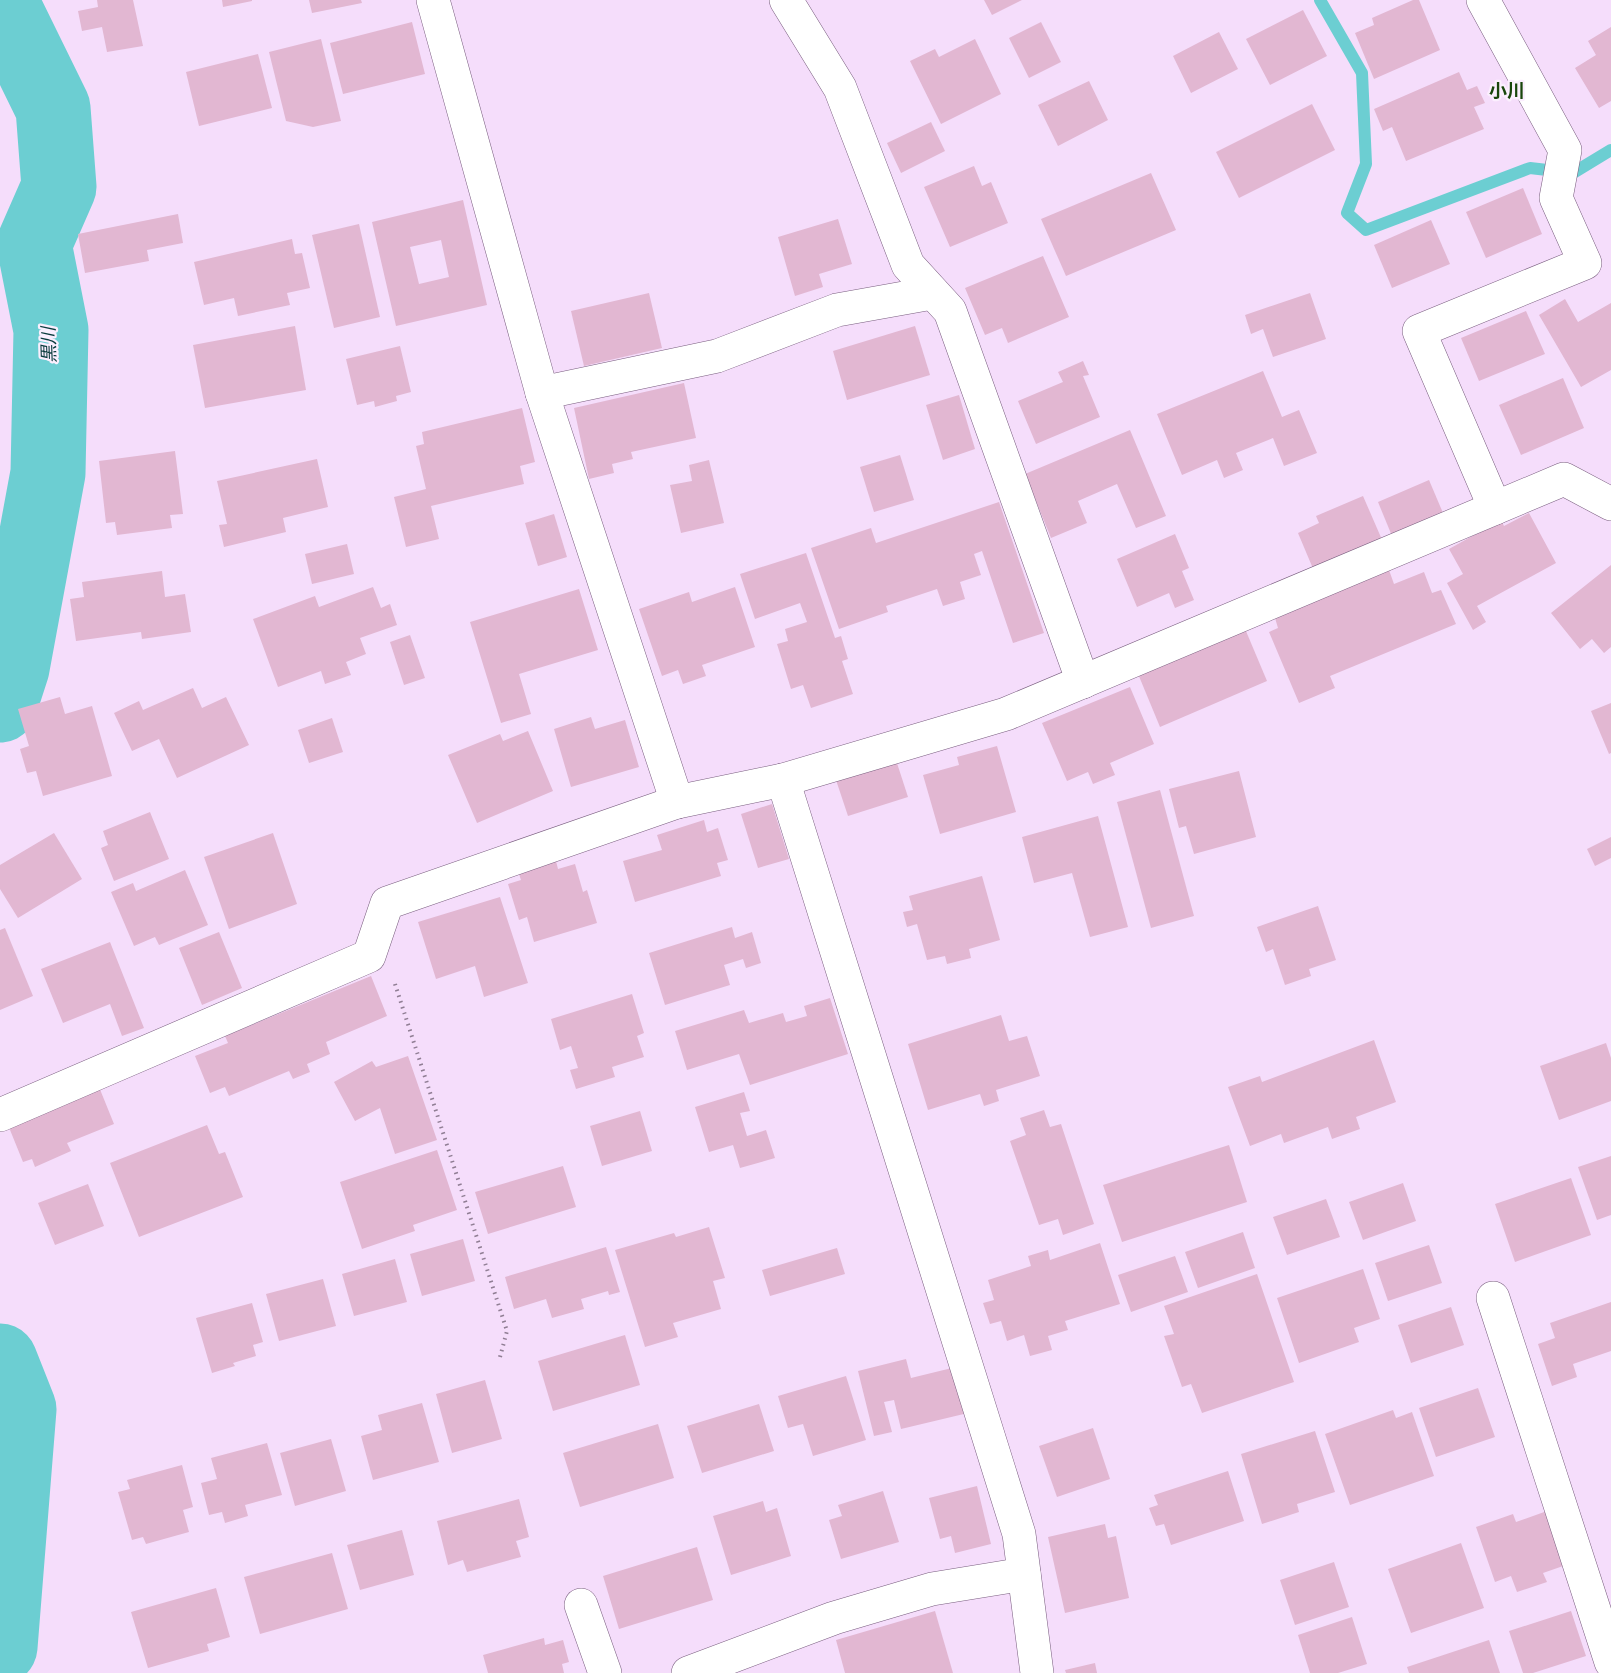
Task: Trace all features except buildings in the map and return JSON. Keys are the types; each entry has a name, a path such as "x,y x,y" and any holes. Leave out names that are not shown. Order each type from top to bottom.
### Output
{"street":[{"path":"434,0 542,393 676,802"},
{"path":"786,0 840,88 908,265 950,311 1083,682"},
{"path":"1483,0 1565,150 1556,198 1585,263 1419,331 1495,508"},
{"path":"542,393 717,356 837,310 933,292"},
{"path":"0,1115 369,956 387,903 676,802 783,780 1006,714 1564,479 1611,504"},
{"path":"783,780 1016,1523 1037,1673"},
{"path":"1493,1298 1611,1662"},
{"path":"688,1673 845,1615 932,1589 1024,1574"},
{"path":"581,1605 605,1673"}],"path":[{"path":"369,956 390,971 398,993 507,1331 500,1357"}],"waterway":[{"name":"黒川","path":"0,0 53,108 59,187 34,244 51,330 48,473 12,668 0,705"},
{"path":"1320,0 1362,73 1366,164 1347,213 1366,230 1530,168 1573,173 1611,150"},
{"name":"黒川","path":"0,1361 19,1409 0,1647"}],"district":[{"name":"小川","path":"1507,91"}]}
